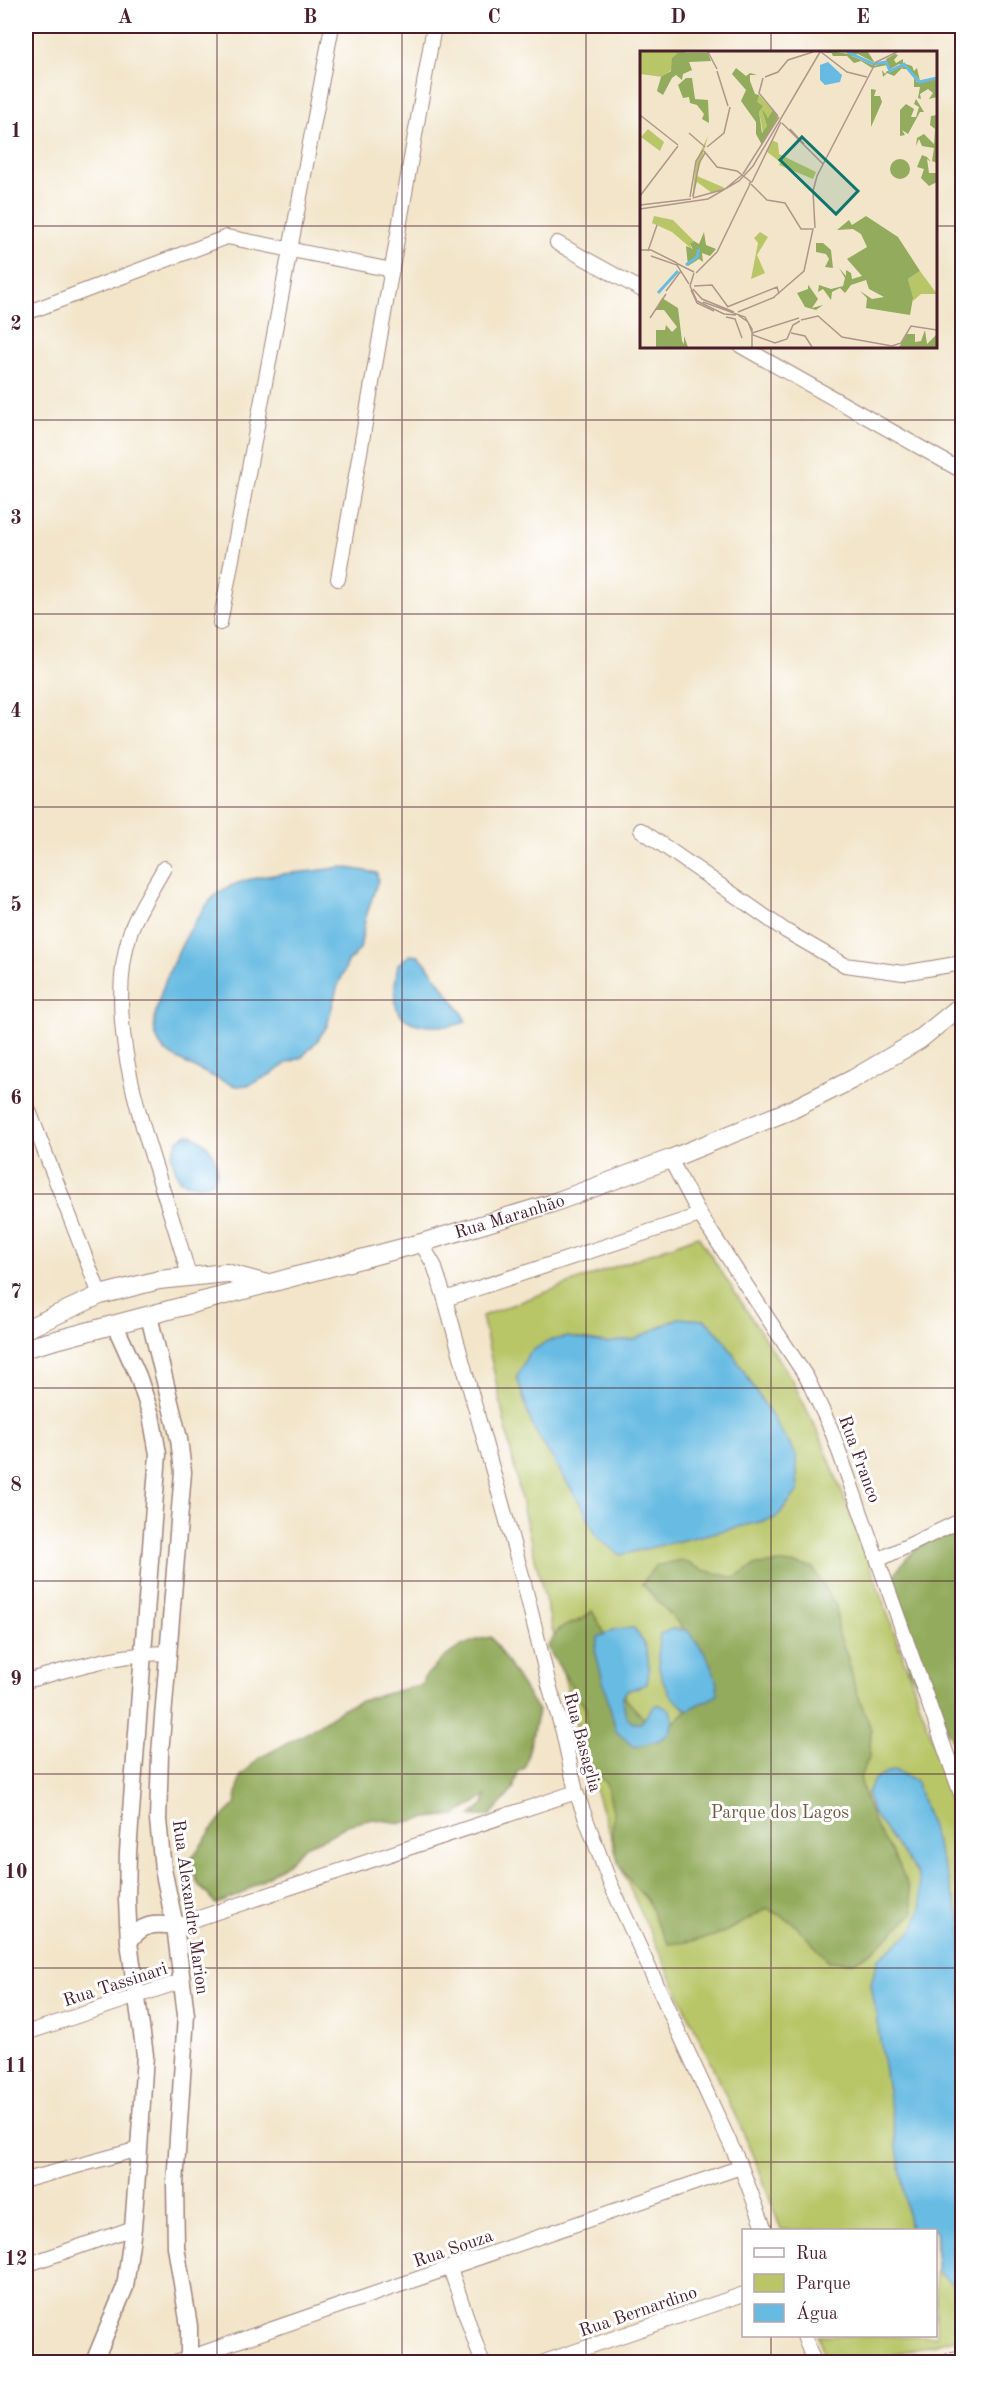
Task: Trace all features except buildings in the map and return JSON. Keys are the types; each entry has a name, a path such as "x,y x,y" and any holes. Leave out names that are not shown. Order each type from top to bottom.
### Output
{"main road":[{"name":"Rua Maranhão","path":"26,1348 422,1243 550,1204 793,1109 852,1079 919,1040 963,1005"},
{"path":"26,1329 100,1295 159,1280 226,1274 269,1284"},
{"path":"135,1286 149,1316"},
{"path":"100,1295 115,1325"}],"street":[{"path":"220,623 332,26"},
{"path":"338,579 434,26"},
{"path":"26,313 227,237 392,270"},
{"path":"557,243 640,289"},
{"path":"745,348 963,471"},
{"path":"641,830 786,931 845,964 903,973 963,963"},
{"path":"164,868 130,932 120,986 128,1071 189,1277"},
{"path":"26,1103 100,1295"},
{"name":"Rua Franco","path":"670,1159 700,1215 807,1378 831,1429 963,1797"},
{"path":"445,1299 700,1215"},
{"name":"Rua Basaglia","path":"422,1243 435,1265 445,1299 523,1579 563,1732 576,1792 610,1883 741,2167 765,2229"},
{"name":"Rua Alexandre Marion","path":"149,1316 179,1439 183,1472 160,1754 159,1820 162,1869 175,1926 186,2015 175,2194 176,2247 189,2326 185,2361"},
{"path":"94,2362 125,2287 133,2228 139,2149 145,2055 129,1942 128,1852 158,1454 151,1415 138,1376 115,1325"},
{"path":"878,1560 963,1520"},
{"path":"26,1681 86,1664 142,1653 169,1653"},
{"path":"129,1942 145,1925 159,1923 175,1926 576,1792"},
{"name":"Rua Tassinari","path":"26,2032 136,1994 182,1981"},
{"path":"26,2180 139,2149"},
{"name":"Rua Souza","path":"185,2361 741,2167"},
{"path":"26,2265 133,2228"},
{"path":"450,2268 482,2362"},
{"name":"Rua Bernardino","path":"544,2362 742,2295"},
{"path":"804,2337 814,2362"},
{"path":"940,2362 963,2357"}],"green space":[{"name":"Parque dos Lagos","path":"698,1236 792,1380 821,1438 870,1565 962,1822 962,2337 868,2362 827,2362 818,2337 937,2337 937,2229 781,2229 754,2156 625,1878 595,1789 575,1721 524,1513 482,1316"},
{"path":"962,1523 962,1758 938,1714 909,1671 908,1647 891,1580 906,1559 921,1545"},
{"path":"681,1560 703,1570 735,1578 755,1565 783,1563 812,1567 836,1606 839,1635 871,1729 870,1755 860,1777 866,1802 875,1825 899,1864 908,1887 914,1913 874,1950 854,1962 829,1961 792,1922 767,1908 721,1934 669,1944 657,1924 648,1901 630,1881 618,1862 612,1836 613,1811 607,1785 589,1765 585,1764 586,1709 547,1647 560,1628 583,1619 592,1611 602,1628 620,1673 626,1699 644,1719 667,1729 706,1692 707,1666 679,1624 642,1584 655,1566"},
{"path":"491,1637 538,1711 525,1768 518,1771 513,1790 490,1816 471,1816 484,1804 486,1796 456,1815 401,1823 373,1819 347,1825 305,1846 285,1865 239,1895 216,1904 198,1884 189,1862 216,1824 235,1805 240,1777 259,1758 305,1734 347,1706 423,1684 423,1679 453,1651 470,1642"}],"water":[{"path":"341,867 377,873 378,880 365,920 360,949 348,962 337,988 327,1026 317,1041 302,1057 249,1085 236,1086 167,1053 158,1041 155,1032 159,1000 166,979 187,935 211,900 221,891 235,884 264,876"},
{"path":"410,955 419,956 425,962 466,1022 447,1026 419,1025 401,1015 395,999 396,977 398,964"},
{"path":"188,1134 200,1140 215,1159 217,1169 215,1178 208,1184 196,1185 179,1180 171,1156 179,1139"},
{"path":"678,1318 705,1320 723,1338 796,1455 798,1491 776,1518 620,1555 597,1537 583,1508 532,1426 517,1377 528,1354 547,1341 568,1337 606,1343 636,1339"},
{"path":"634,1628 645,1647 648,1676 647,1684 627,1691 622,1697 626,1717 633,1723 641,1723 652,1708 658,1704 670,1710 673,1720 670,1733 659,1740 634,1747 616,1731 595,1650 598,1637 616,1629"},
{"path":"672,1629 687,1630 693,1637 712,1668 717,1686 718,1695 688,1710 671,1695 659,1668 660,1634"},
{"path":"894,1770 916,1781 962,1923 962,2287 957,2288 937,2272 937,2229 910,2229 871,1983 878,1959 913,1930 922,1905 917,1873 872,1812 867,1793 874,1779"}]}
